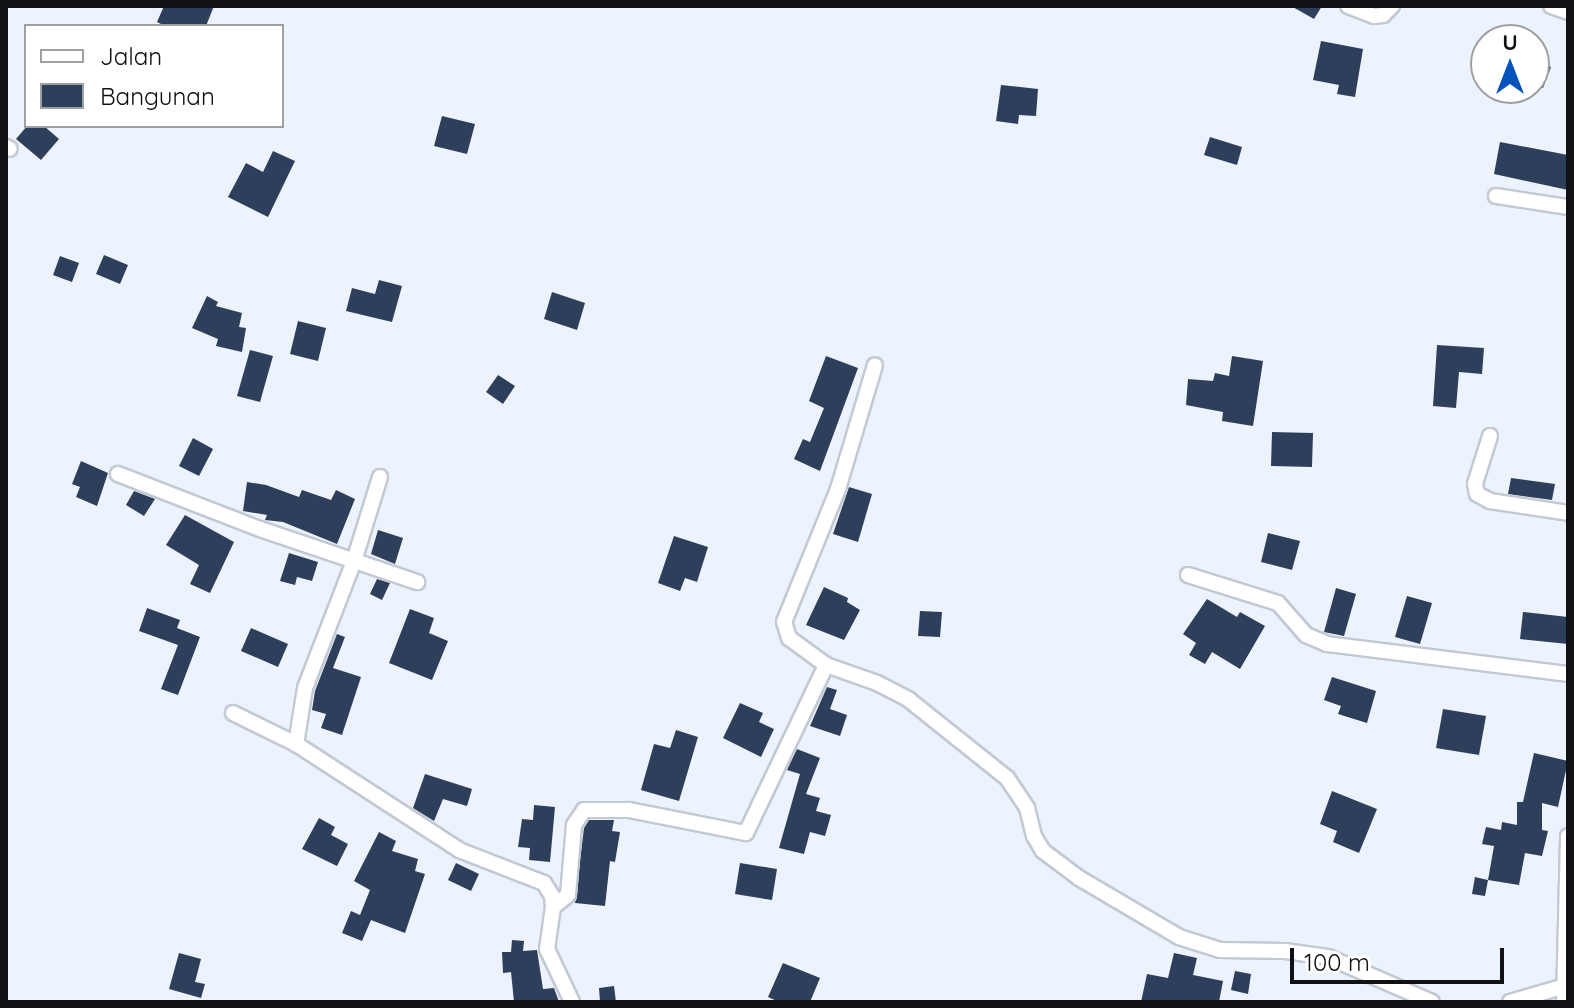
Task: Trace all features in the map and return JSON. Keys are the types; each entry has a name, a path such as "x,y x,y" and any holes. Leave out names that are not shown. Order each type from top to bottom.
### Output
{"street":[{"path":"1348,6 1374,16 1383,15 1392,6"},
{"path":"1551,6 1568,12"},
{"path":"1496,196 1568,207"},
{"path":"875,365 838,489 786,611 785,630 789,638 826,665 877,683 908,699 1007,778 1027,808 1034,836 1043,851 1079,878 1179,937 1220,950 1285,951 1328,957 1432,1002"},
{"path":"1490,436 1475,484 1477,494 1490,501 1568,513"},
{"path":"118,474 417,582"},
{"path":"296,744 305,688 354,561 380,477"},
{"path":"1188,575 1278,603 1306,635 1327,644 1568,674"},
{"path":"553,907 568,895 574,825 584,810 629,810 746,833 826,665"},
{"path":"233,713 296,744 459,850 534,877 549,889 553,907 547,949 572,1002"},
{"path":"1564,1002 1568,836"},
{"path":"1510,1002 1565,985"}],"building":[{"path":"164,6 214,6 207,24 157,22"},
{"path":"1291,6 1322,6 1314,19"},
{"path":"1321,41 1363,49 1355,97 1337,94 1339,85 1313,80"},
{"path":"1001,85 1038,89 1036,116 1019,115 1018,124 996,121"},
{"path":"442,116 475,124 467,154 434,146"},
{"path":"25,128 46,128 59,139 41,160 16,139"},
{"path":"1210,137 1242,147 1237,165 1204,155"},
{"path":"1500,142 1568,155 1568,190 1494,174"},
{"path":"273,151 295,161 268,217 228,197 246,163 263,172"},
{"path":"104,255 128,265 120,284 96,274"},
{"path":"60,256 79,263 72,282 53,275"},
{"path":"379,280 402,286 392,322 346,311 352,288 375,294"},
{"path":"552,292 585,303 577,330 544,319"},
{"path":"207,296 218,302 216,306 242,313 239,327 246,328 242,352 216,346 218,339 192,328"},
{"path":"298,321 326,328 318,361 290,354"},
{"path":"1437,345 1484,348 1482,374 1459,372 1456,408 1433,406"},
{"path":"250,350 273,356 260,402 237,396"},
{"path":"826,356 858,368 820,471 794,459 803,439 810,442 824,408 809,401"},
{"path":"1232,356 1263,361 1253,426 1222,421 1223,412 1186,405 1188,379 1213,381 1215,373 1229,376"},
{"path":"498,375 515,386 503,404 486,392"},
{"path":"1272,432 1313,433 1312,467 1271,466"},
{"path":"193,438 213,449 199,476 179,466"},
{"path":"81,461 108,473 97,506 76,497 80,487 72,484"},
{"path":"1511,478 1555,484 1552,500 1508,494"},
{"path":"247,482 299,497 302,490 331,500 336,490 355,499 337,544 283,522 265,520 267,515 243,511"},
{"path":"849,487 872,494 858,542 833,534"},
{"path":"134,491 155,499 144,516 126,505"},
{"path":"185,515 234,542 210,593 190,584 199,565 166,545"},
{"path":"378,530 403,538 395,564 371,554"},
{"path":"1268,533 1300,541 1292,570 1261,562"},
{"path":"674,536 708,547 697,582 685,578 680,591 658,583"},
{"path":"289,553 318,562 312,581 297,577 295,585 280,581"},
{"path":"377,579 390,583 382,600 370,594"},
{"path":"824,587 848,598 847,602 860,610 844,640 806,625"},
{"path":"1336,588 1356,594 1344,636 1324,632"},
{"path":"1407,596 1432,603 1420,644 1395,637"},
{"path":"1207,599 1237,617 1240,612 1265,626 1240,669 1212,652 1205,664 1189,655 1196,643 1183,634"},
{"path":"147,608 180,620 177,628 200,637 178,695 161,689 178,645 139,631"},
{"path":"410,609 434,618 429,633 448,641 432,680 389,663"},
{"path":"920,611 942,612 940,637 918,636"},
{"path":"1523,612 1568,617 1568,644 1520,639"},
{"path":"251,628 288,644 278,667 241,651"},
{"path":"337,634 345,637 333,668 361,677 342,735 321,728 326,714 312,710 315,691"},
{"path":"1332,677 1376,691 1367,723 1338,714 1341,706 1324,700"},
{"path":"827,687 837,690 830,709 847,715 840,736 810,726"},
{"path":"740,703 763,713 759,722 774,729 761,757 723,738"},
{"path":"1443,709 1486,716 1479,755 1436,748"},
{"path":"676,730 698,737 679,801 641,790 654,744 670,748"},
{"path":"797,749 820,758 806,794 820,798 816,811 831,815 825,836 810,832 804,854 779,848 800,774 787,770"},
{"path":"1534,753 1568,761 1558,807 1542,803 1542,830 1548,831 1542,856 1525,853 1519,885 1488,880 1494,846 1482,844 1486,827 1501,830 1502,822 1517,825 1517,802 1523,802"},
{"path":"425,774 472,789 467,806 443,799 434,821 413,808"},
{"path":"1332,791 1377,809 1359,853 1333,842 1337,831 1320,824"},
{"path":"534,805 555,807 550,862 529,860 530,848 518,847 522,819 533,820"},
{"path":"319,818 335,827 331,835 348,844 337,866 302,849"},
{"path":"589,820 614,820 612,831 620,832 615,862 610,861 605,906 575,903 584,828"},
{"path":"379,832 396,841 392,851 418,859 415,871 425,874 405,933 371,920 362,941 342,933 351,911 360,915 370,890 354,881"},
{"path":"456,863 479,874 471,891 448,880"},
{"path":"740,863 777,869 772,900 735,894"},
{"path":"1475,877 1488,880 1485,896 1472,894"},
{"path":"512,940 524,941 523,951 537,950 543,989 554,988 559,1002 514,1002 511,972 503,973 502,952 511,952"},
{"path":"179,953 201,959 195,982 205,984 201,998 169,989"},
{"path":"1174,953 1197,958 1193,975 1223,981 1219,1002 1141,1002 1147,974 1168,978"},
{"path":"783,963 820,978 810,1002 779,1002 768,997"},
{"path":"1235,971 1251,974 1248,994 1231,990"},
{"path":"614,986 616,1002 600,1002 599,988"}]}
